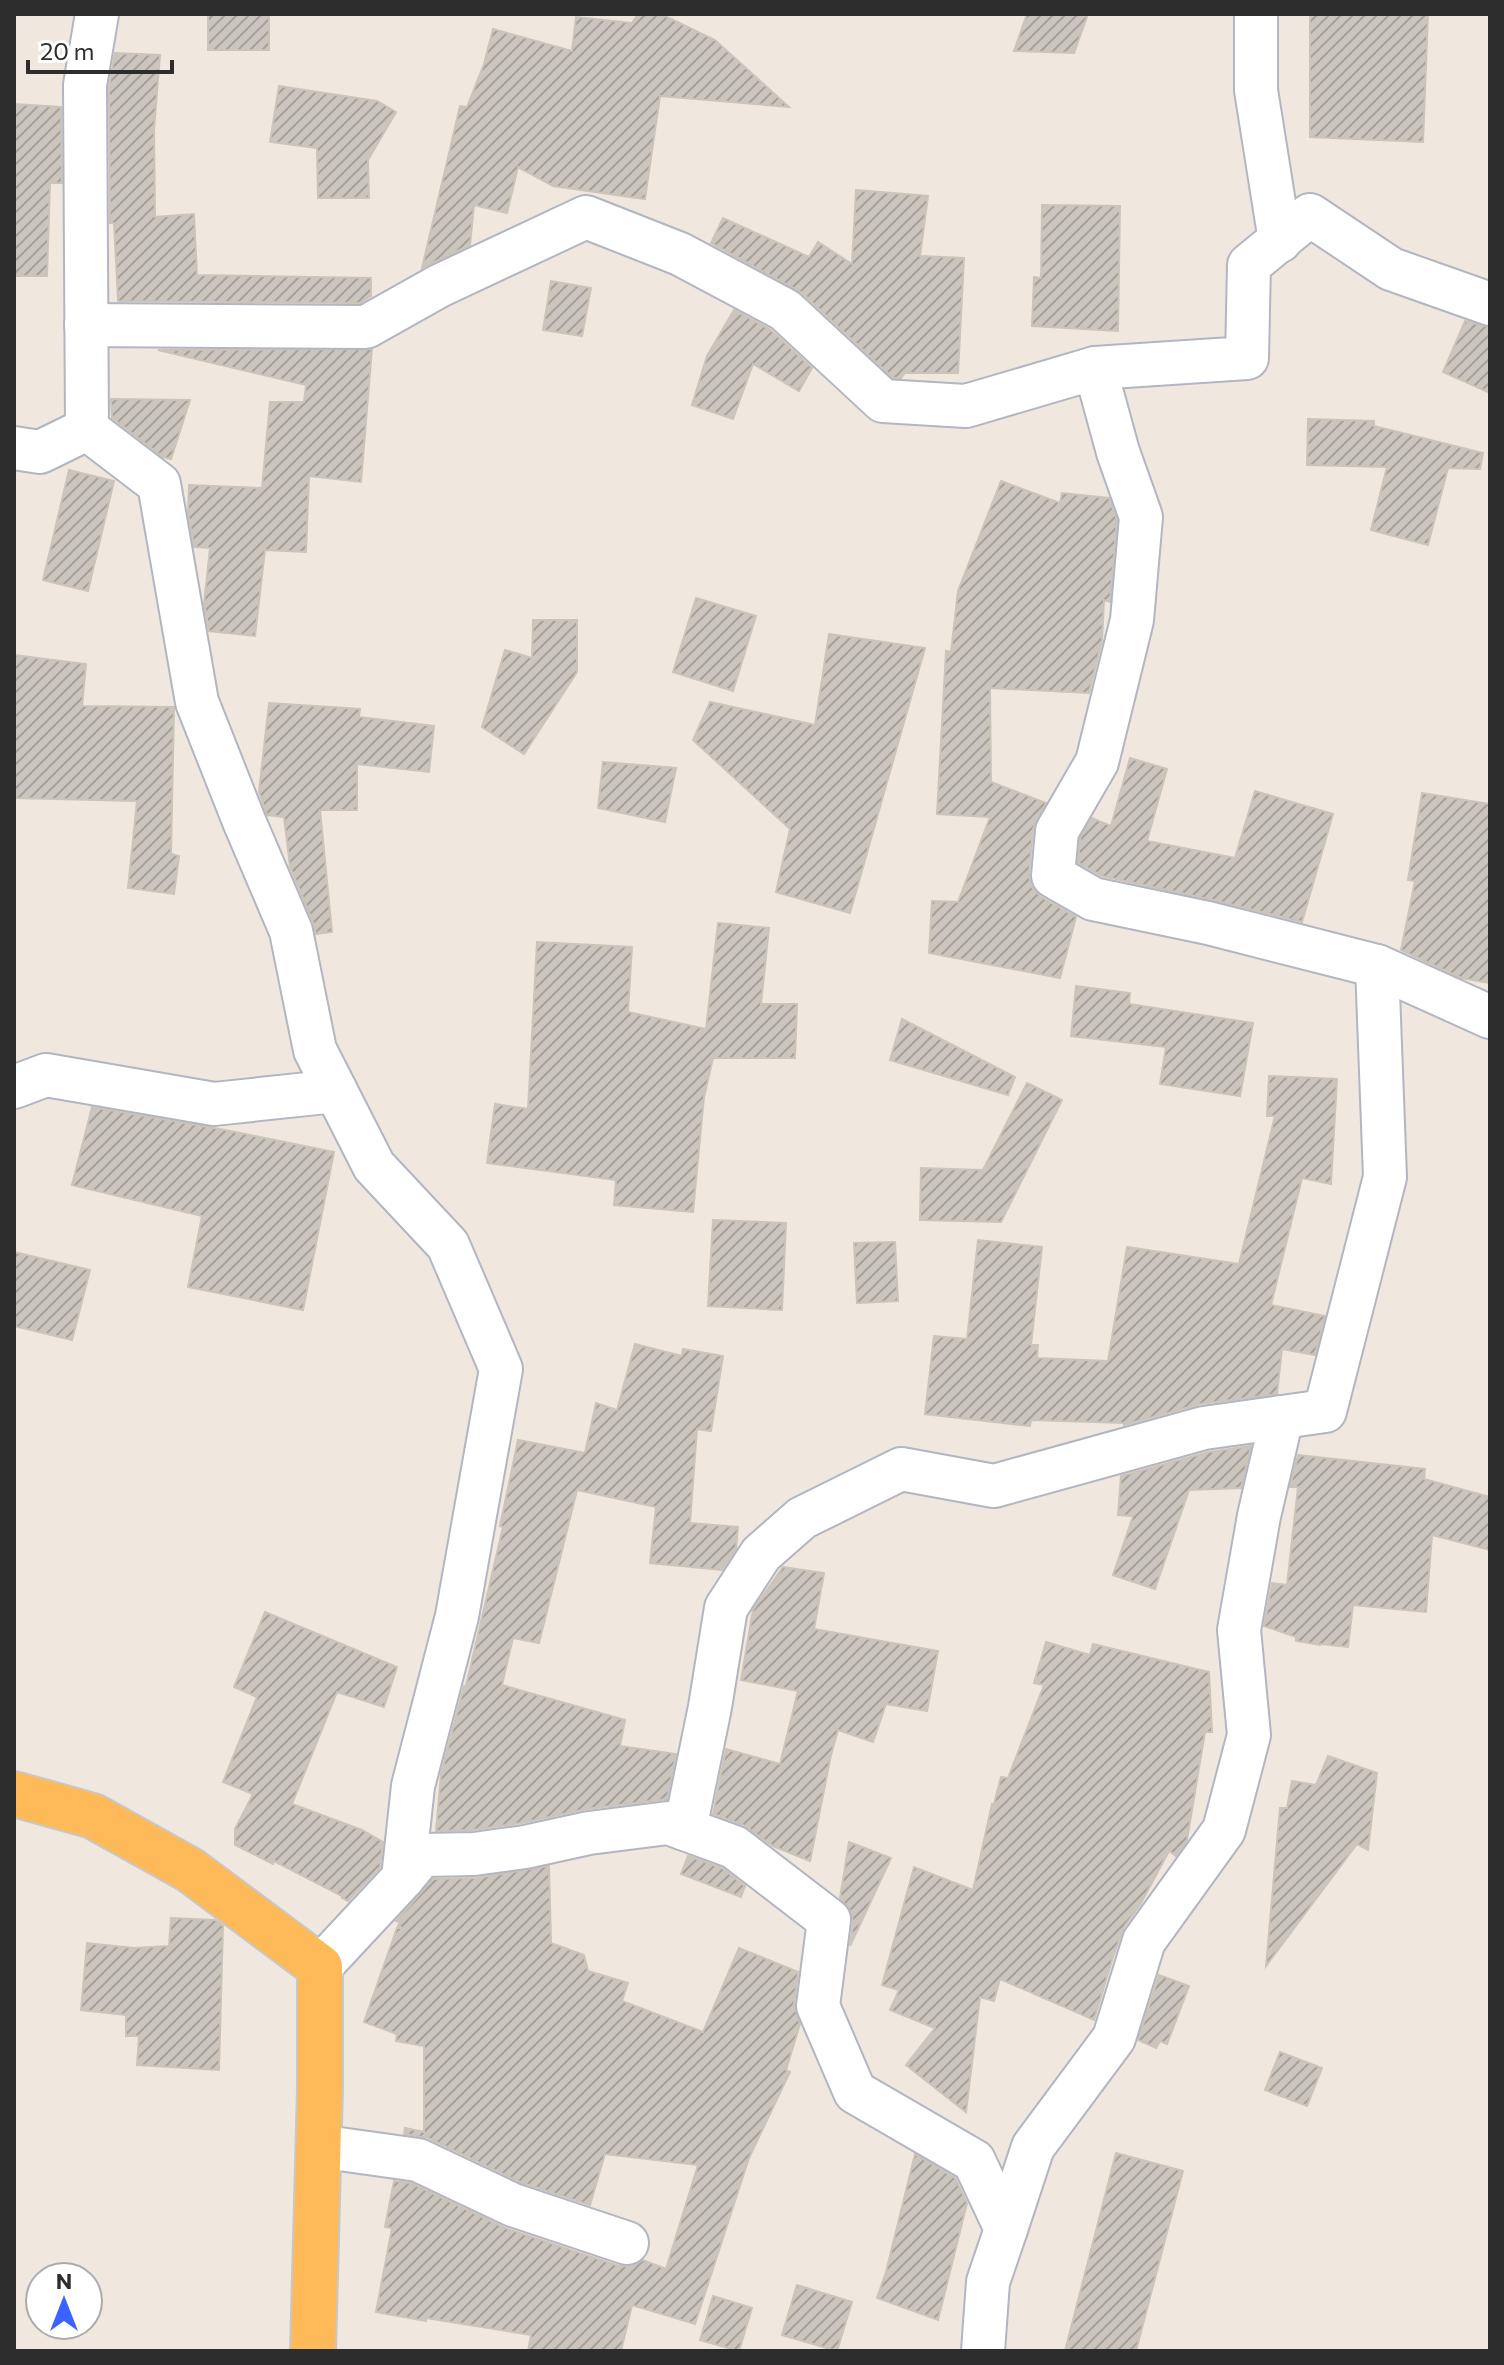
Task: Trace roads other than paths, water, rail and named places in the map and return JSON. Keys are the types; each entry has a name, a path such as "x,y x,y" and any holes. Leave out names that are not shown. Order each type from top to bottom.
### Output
{"highway":[{"path":"14,1794 93,1816 190,1870 320,1967 313,2351"}],"street":[{"path":"87,429 85,85 97,14"},
{"path":"1256,14 1256,90 1280,241"},
{"path":"86,325 366,327 439,286 586,217 680,254 785,310 883,401 966,406 1095,368 1247,358 1249,265 1310,215 1391,269 1490,304"},
{"path":"1095,368 1118,452 1141,517 1140,532 1132,620 1097,762 1057,831 1053,876 1093,899 1208,923 1377,966 1490,1017"},
{"path":"14,448 40,452 87,429"},
{"path":"87,429 159,484 197,702 291,931 315,1050 374,1166 448,1245 501,1369 457,1616 413,1786 403,1878"},
{"path":"685,1829 726,1608 761,1554 802,1518 901,1469 994,1486 1204,1428 1325,1411 1385,1177 1377,966"},
{"path":"14,1087 46,1075 214,1104 336,1091"},
{"path":"983,2351 988,2282 1033,2147 1114,2038 1144,1941 1224,1830 1249,1735 1239,1630 1259,1516 1282,1417"},
{"path":"320,1967 422,1855 474,1854 589,1833 668,1823 734,1847 829,1920 818,2006 855,2092 974,2161 1006,2229"},
{"path":"318,2146 418,2160 513,2205 627,2243"}]}
